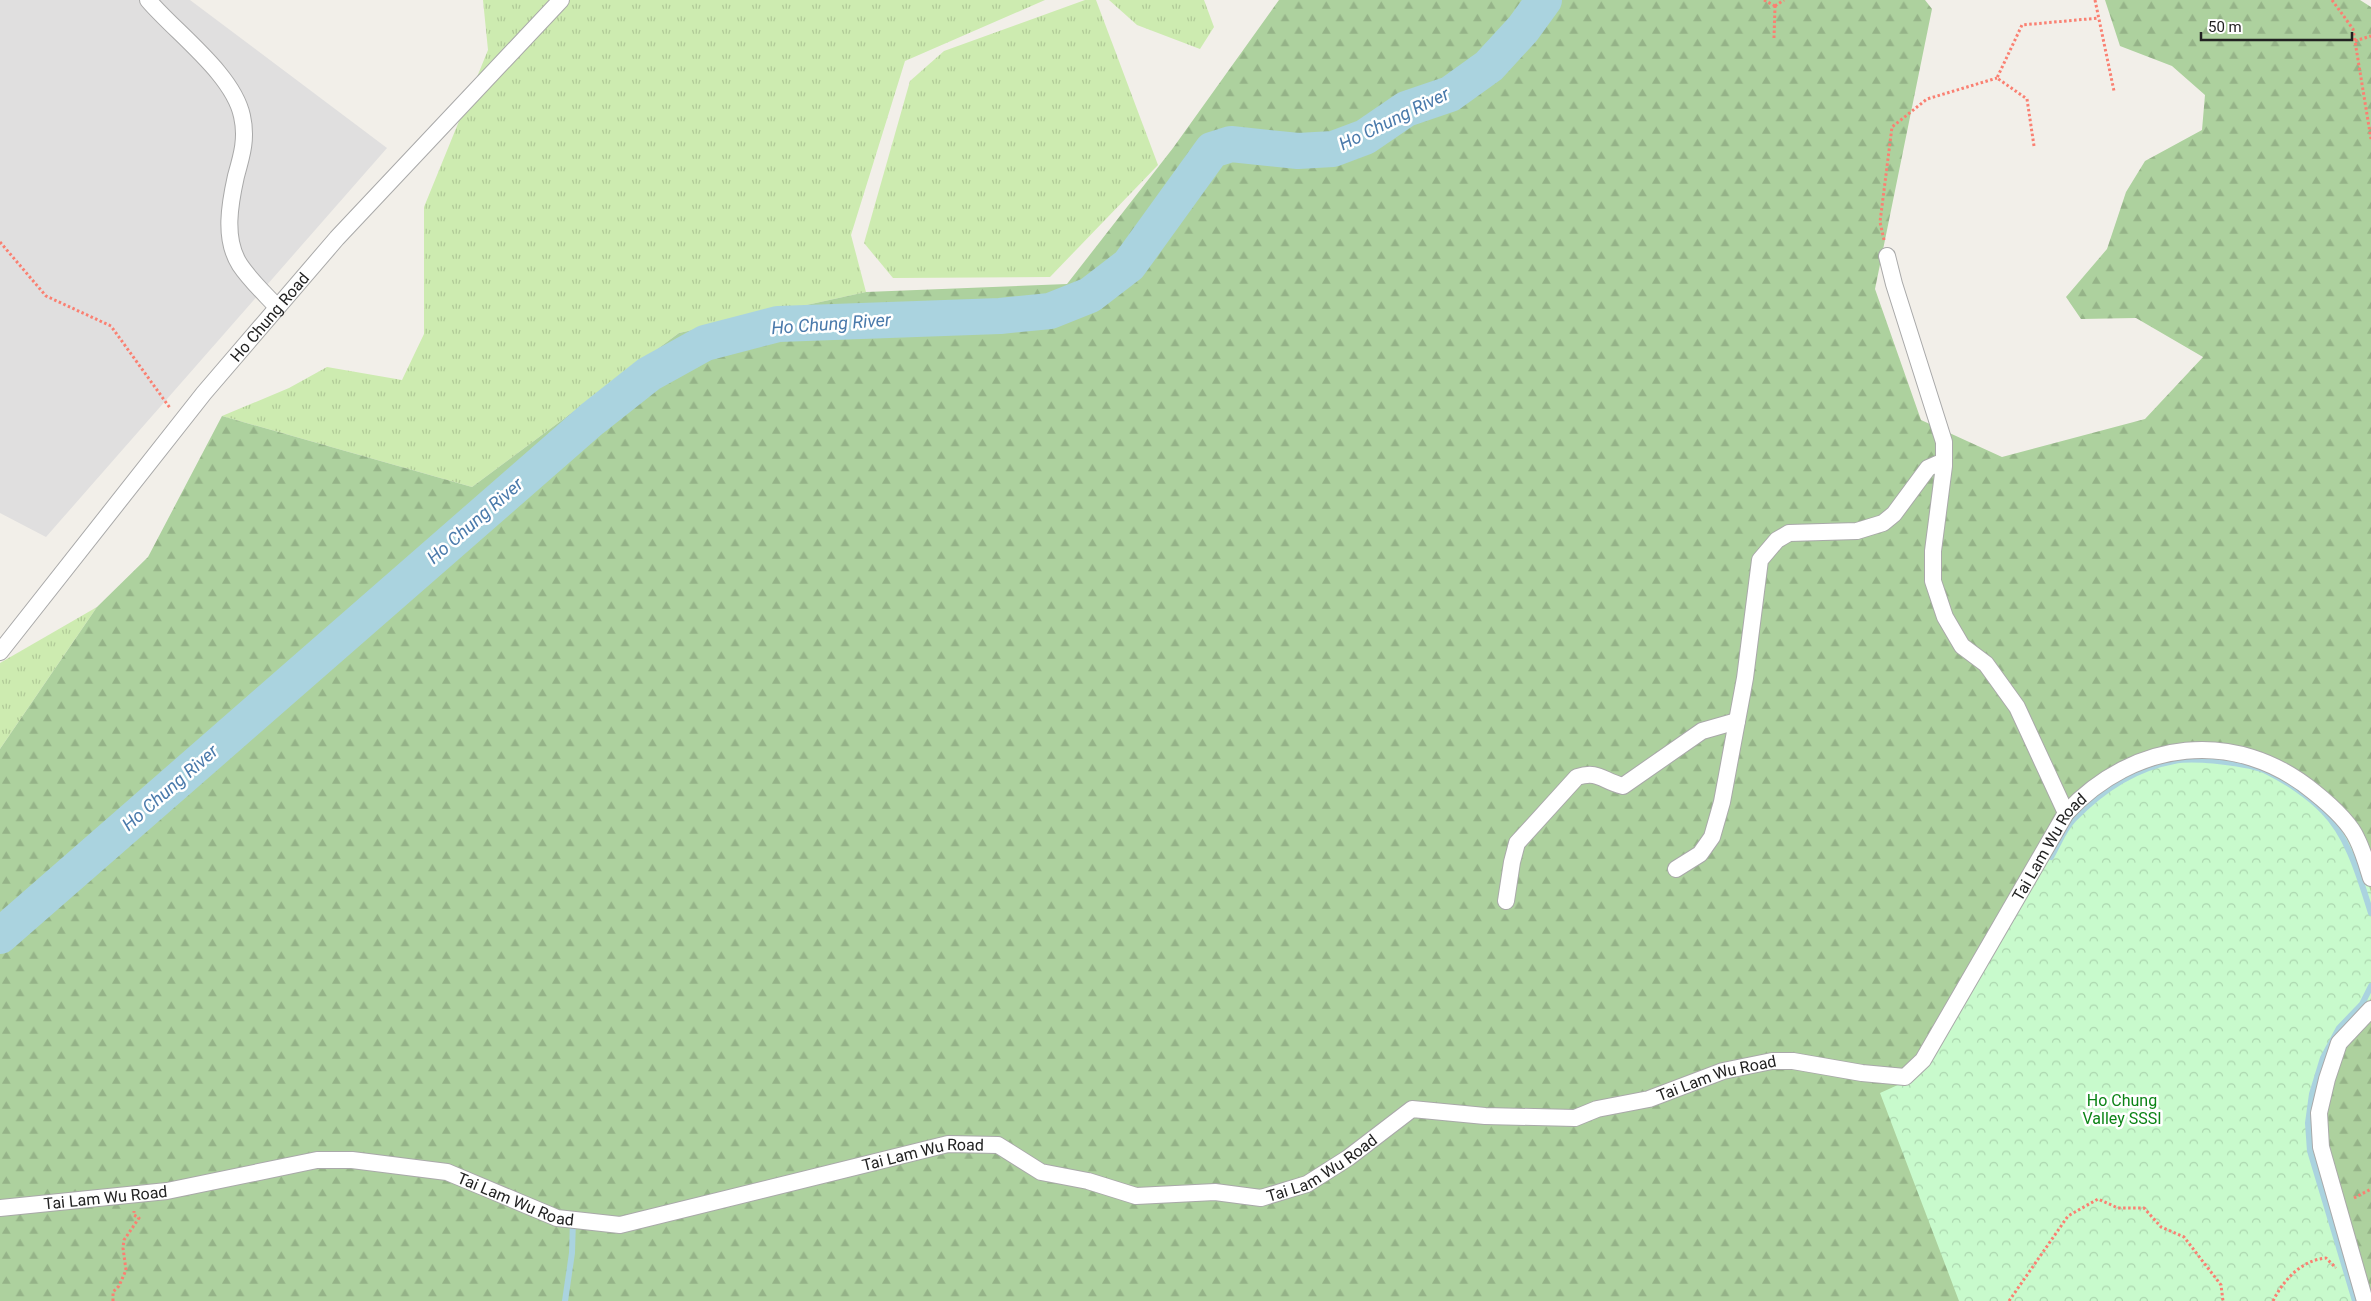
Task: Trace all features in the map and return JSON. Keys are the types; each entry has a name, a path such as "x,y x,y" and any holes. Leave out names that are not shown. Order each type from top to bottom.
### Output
{"street":[{"path":"148,0 227,82 242,115 245,141 229,218 232,244 240,264 278,307"},
{"name":"Ho Chung Road","path":"0,652 181,423 337,238 561,0"},
{"path":"1887,256 1894,284 1944,442 1933,581 1945,617 1962,646 1986,664 2017,707 2066,813"},
{"path":"1676,869 1700,854 1712,837 1722,802 1737,721 1760,560 1777,540 1789,533 1857,531 1883,523 1894,514 1928,468 1944,461"},
{"path":"1506,901 1517,843 1577,777 1589,773 1609,783 1624,786 1702,731 1737,721"},
{"name":"Tai Lam Wu Road","path":"0,1208 167,1191 317,1160 352,1160 447,1172 557,1218 620,1225 948,1144 998,1145 1041,1172 1088,1181 1136,1196 1214,1192 1261,1198 1307,1184 1348,1158 1412,1108 1485,1116 1575,1118 1597,1109 1649,1099 1723,1070 1772,1061 1793,1061 1862,1073 1905,1077 1923,1060 2066,813 2082,796 2105,778 2139,762 2168,752 2198,748 2237,753 2264,760 2303,782 2330,804 2357,837 2371,878"},
{"path":"2365,1301 2321,1147 2319,1113 2327,1078 2339,1043 2371,1009"}],"path":[{"path":"1764,0 1775,6"},
{"path":"1775,6 1784,0"},
{"path":"2095,0 2114,91"},
{"path":"2332,0 2353,29 2371,139"},
{"path":"1774,38 1775,6"},
{"path":"1887,256 1880,222 1892,127 1927,99 1997,78 2022,25 2099,18"},
{"path":"2355,41 2371,36"},
{"path":"1997,78 2027,99 2034,146"},
{"path":"0,242 46,296 111,326 181,423"},
{"path":"114,1301 114,1292 119,1286 126,1270 123,1248 124,1240 139,1218 134,1215 141,1194"},
{"path":"2009,1301 2068,1216 2098,1199 2118,1208 2144,1208 2161,1227 2184,1237 2220,1286 2223,1301"},
{"path":"2273,1301 2288,1278 2312,1259 2326,1258 2339,1274"}],"shaded area":[{"path":"0,0 190,0 387,148 46,537 0,513"}],"green space":[{"path":"483,0 1045,0 905,61 851,235 866,292 679,333 472,487 222,416 289,388 327,367 402,380 424,334 424,207 488,50"},
{"path":"1085,0 1096,0 1158,165 1050,277 893,278 864,243 910,81 944,51"},
{"path":"1109,0 1204,0 1214,27 1200,49 1137,25"},
{"path":"1279,0 1925,0 1932,9 1875,289 1921,420 2002,457 2145,419 2203,357 2136,318 2081,319 2066,297 2107,249 2126,192 2145,161 2202,130 2205,95 2172,66 2120,46 2105,0 2360,0 2371,7 2371,1301 0,1301 0,749 97,607 148,557 222,416 472,487 679,333 866,292 1067,284 1173,148"},
{"path":"97,607 0,749 0,663"},
{"name":"Ho Chung Valley SSSI","path":"2223,754 2280,773 2336,819 2360,860 2371,892 2371,998 2314,1110 2360,1301 1959,1301 1880,1093 1900,1084 2065,825 2087,799 2153,761"}],"waterway":[{"name":"Ho Chung River","path":"0,936 592,419 649,374 705,343 778,324 1000,316 1050,311 1090,295 1129,265 1212,150 1231,144 1298,151 1333,149 1365,137 1406,109 1450,94 1489,66 1523,29 1544,0"},
{"path":"2051,857 2070,823 2107,790 2132,775 2160,764 2183,760 2208,760 2249,766 2268,772 2290,784 2317,805 2332,821 2353,859 2371,913"},
{"path":"2355,1301 2310,1151 2308,1123 2312,1094 2323,1058 2339,1028 2362,1004 2371,986"},
{"path":"565,1301 572,1253 573,1220"}]}
